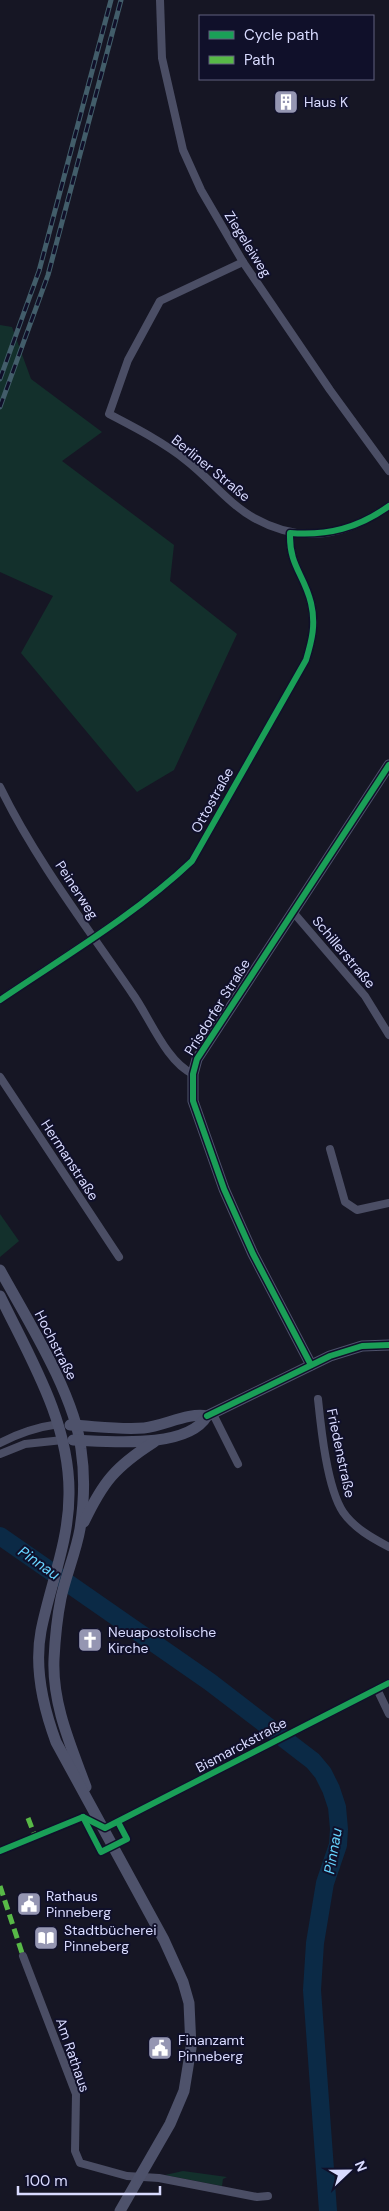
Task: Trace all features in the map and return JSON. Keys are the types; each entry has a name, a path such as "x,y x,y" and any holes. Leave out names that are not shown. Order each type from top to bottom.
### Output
{"main road":[{"name":"Prisdorfer Straße","path":"311,1365 254,1254 224,1189 193,1101 193,1074 197,1059 389,765"},
{"name":"Hochstraße","path":"3,1275 47,1359 77,1425 84,1488 80,1531"},
{"path":"0,1296 32,1362 58,1424 63,1440 69,1492 65,1561 56,1597 40,1644 41,1690 47,1717 56,1742 83,1794 105,1828 179,1971 187,1994 192,2025 190,2065 184,2091 170,2124 120,2211"},
{"path":"63,1440 114,1442 158,1439 202,1426 210,1415 330,1356 362,1346 389,1346"},
{"path":"58,1424 141,1428 166,1424 197,1414 210,1415"},
{"path":"65,1561 98,1493 114,1471 158,1439"},
{"path":"56,1597 54,1660 59,1708 96,1812"},
{"path":"40,1644 50,1651 54,1660"},
{"path":"56,1742 64,1749 72,1749"}],"street":[{"name":"Ziegeleiweg","path":"160,0 162,58 183,150 200,190 243,262 330,390 389,471"},
{"name":"Berliner Straße","path":"243,262 160,301 128,360 109,414 150,435 187,461 253,518 290,533 329,534 346,529 389,506"},
{"name":"Ottostraße","path":"0,1000 93,938 168,883 192,861 306,660 314,635 311,602 289,551 290,533"},
{"name":"Peinerweg","path":"0,787 12,811 93,938 133,994 178,1065 193,1074"},
{"name":"Schillerstraße","path":"293,912 364,996 389,1035"},
{"name":"Hermanstraße","path":"0,1077 119,1257"},
{"path":"330,1149 345,1202 357,1210 389,1203"},
{"name":"Friedenstraße","path":"318,1399 321,1425 338,1503 356,1527 389,1547"},
{"path":"210,1415 238,1464"},
{"path":"0,1443 20,1433 42,1426 58,1424"},
{"path":"0,1454 26,1444 63,1440"},
{"name":"Bismarckstraße","path":"105,1828 389,1683"},
{"path":"377,1689 389,1714"},
{"name":"Am Rathaus","path":"23,1956 76,2094 77,2159 85,2166 127,2176 140,2176 258,2197 268,2196"}],"green space":[{"path":"0,325 12,327 31,379 102,432 62,461 174,545 170,581 237,634 174,770 137,792 21,653 53,596 0,572"},
{"path":"0,1214 19,1241 0,1257"},
{"path":"183,2171 227,2177 223,2179 222,2186 165,2175"}],"waterway":[{"name":"Pinnau","path":"0,1536 210,1682 313,1761 323,1773 331,1789 337,1807 338,1845 325,1883 315,1943 312,1990 328,2211"}],"railway":[{"path":"0,379 39,271 111,0"},
{"path":"0,407 48,275 121,0"}],"marked path":[{"path":"28,1818 35,1836"},
{"path":"0,1886 23,1956"}],"cycle path":[{"path":"0,1000 123,917 170,881 192,861 306,660 313,632 313,618 308,593 294,562 290,544 290,533 304,534 342,529 366,520 389,506"},
{"path":"311,1365 253,1254 224,1189 193,1101 193,1074 197,1059 389,765"},
{"path":"207,1416 330,1356 362,1346 389,1345"},
{"path":"0,1851 83,1817 105,1828 389,1683"},
{"path":"83,1817 101,1852 127,1839 118,1822"}],"place":[{"name":"Haus K","path":"286,102"},
{"name":"Neuapostolische Kirche","path":"90,1640"},
{"name":"Rathaus Pinneberg","path":"29,1904"},
{"name":"Stadtbücherei Pinneberg","path":"46,1938"},
{"name":"Finanzamt Pinneberg","path":"160,2048"}]}
